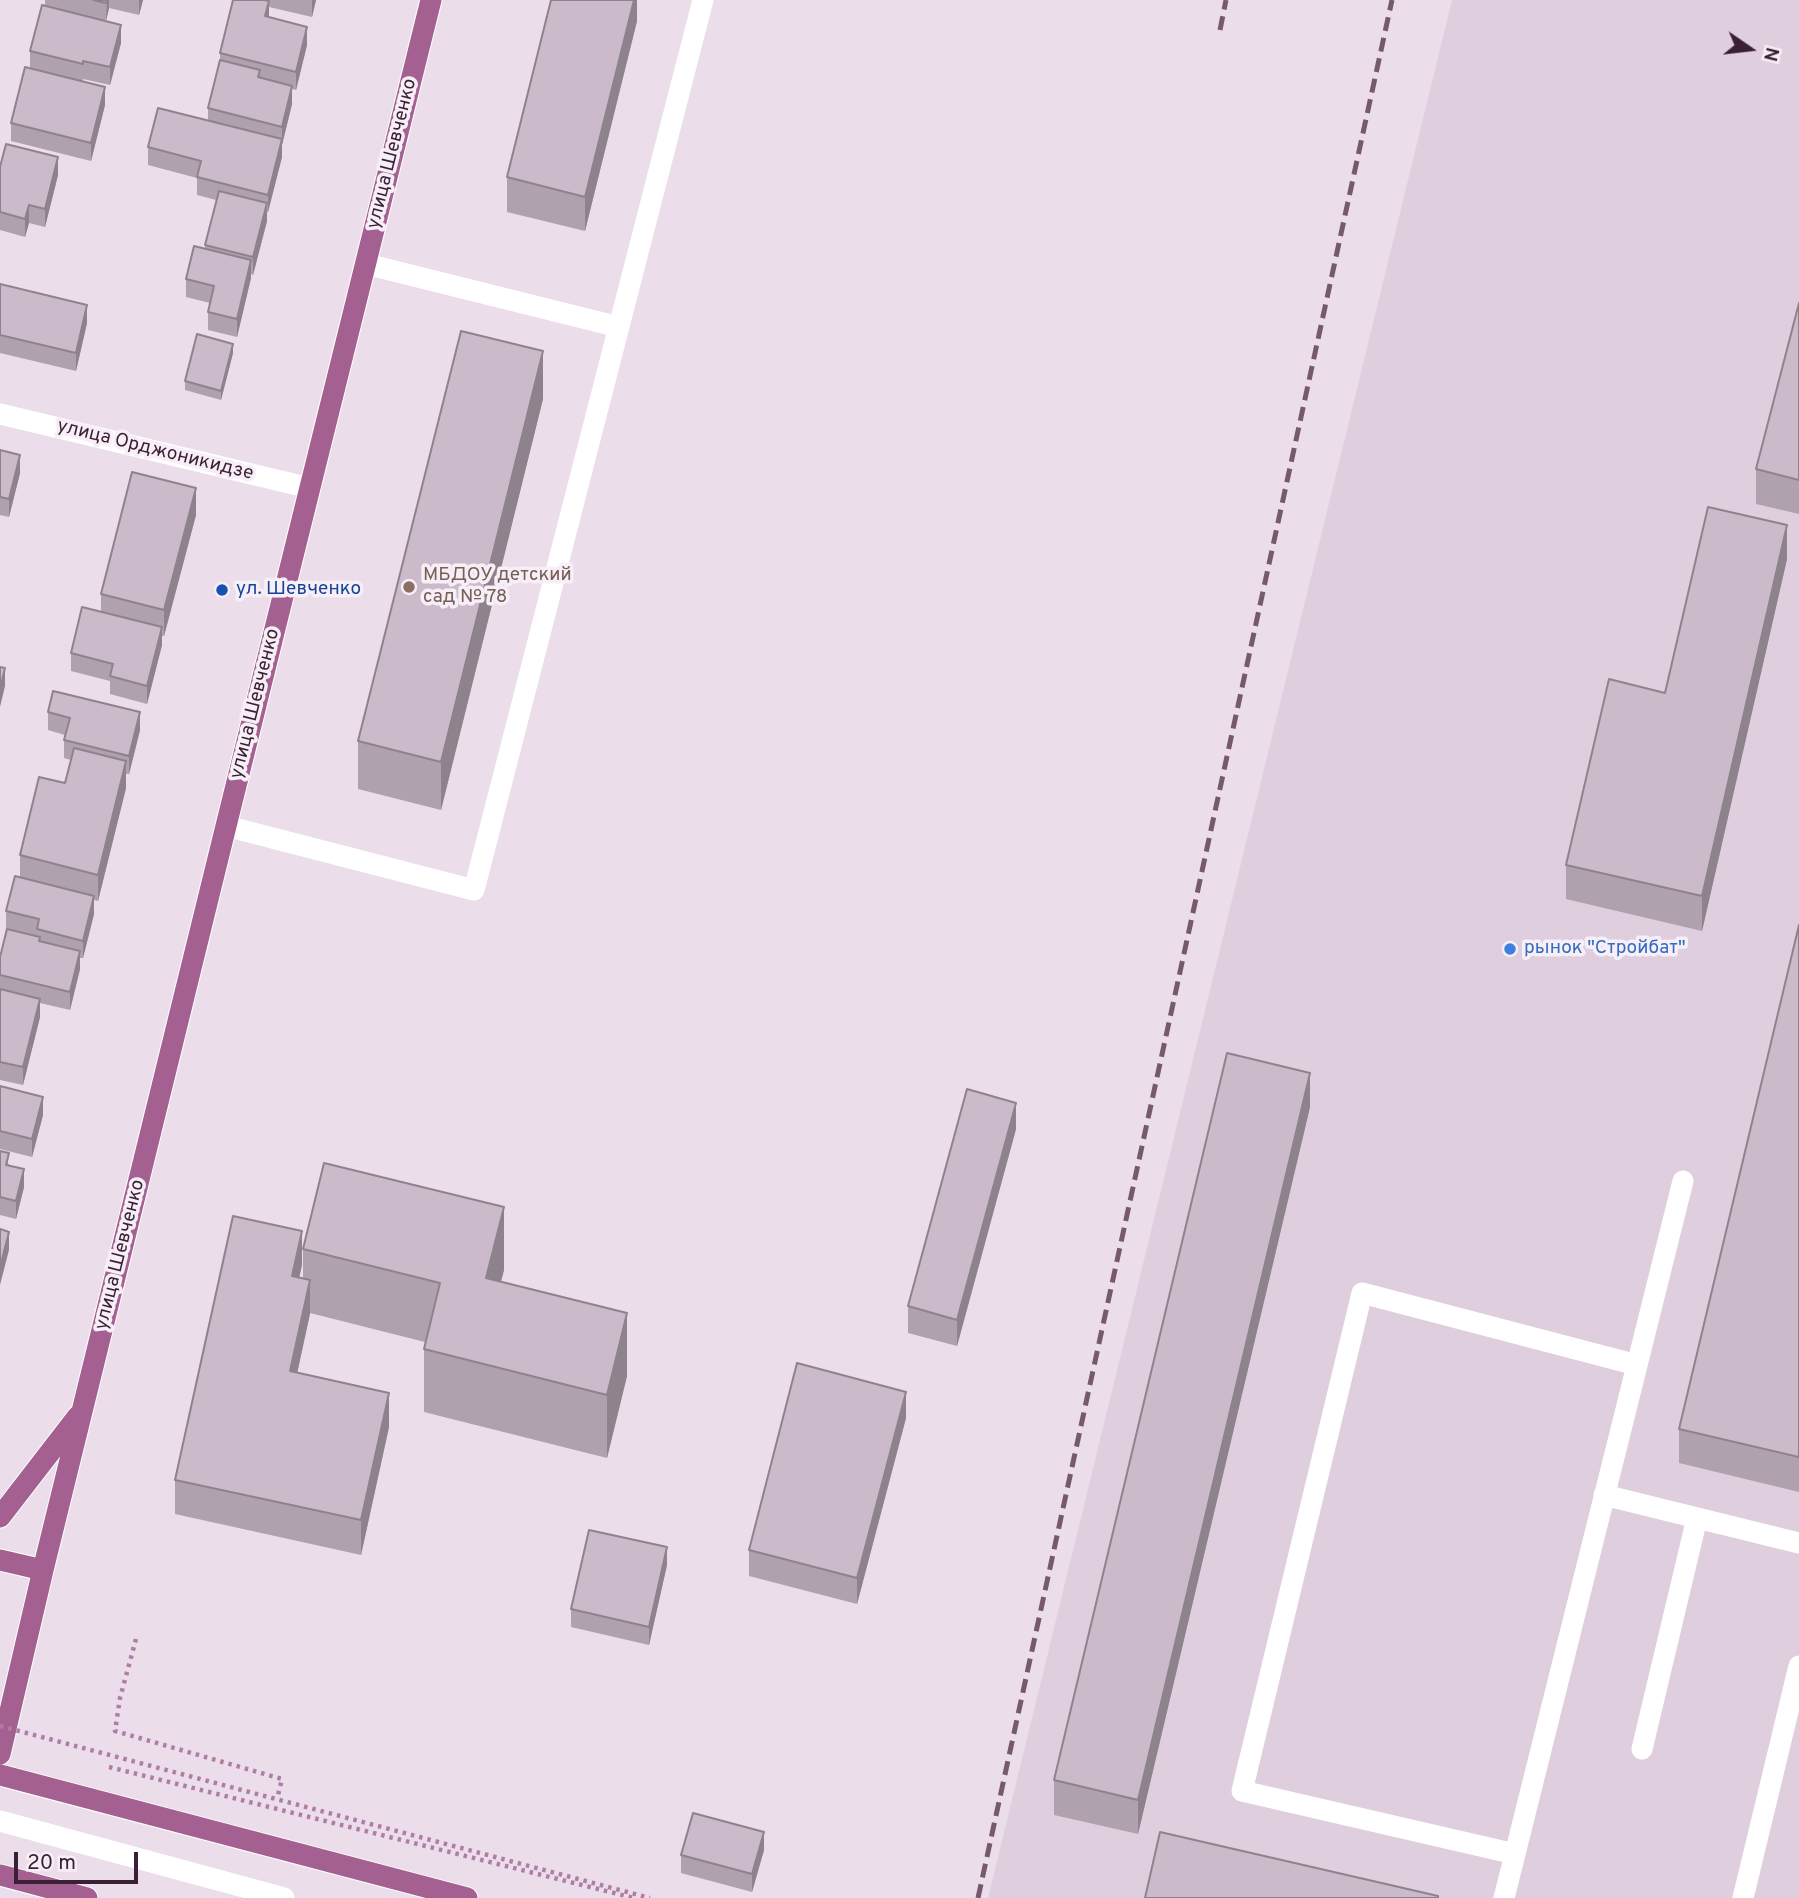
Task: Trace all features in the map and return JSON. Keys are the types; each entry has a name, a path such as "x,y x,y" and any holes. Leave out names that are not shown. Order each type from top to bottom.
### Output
{"main road":[{"name":"улица Шевченко","path":"0,1754 43,1570 431,0"},
{"name":"улица Шевченко","path":"0,1517 84,1409"},
{"path":"0,1560 43,1570"},
{"path":"0,1775 467,1898"},
{"path":"0,1875 87,1898"}],"street":[{"path":"226,826 474,890 704,0"},
{"path":"366,264 619,327"},
{"name":"улица Орджоникидзе","path":"0,414 310,488"},
{"path":"1504,1898 1683,1181"},
{"path":"1515,1854 1242,1791 1362,1293 1637,1365"},
{"path":"1605,1495 1799,1543"},
{"path":"1642,1749 1697,1518"},
{"path":"1743,1898 1799,1666"},
{"path":"0,1821 284,1898"}],"path":[{"path":"136,1639 120,1698 115,1731 282,1779 276,1799"},
{"path":"0,1726 650,1898"},
{"path":"97,1764 634,1898"}],"shaded area":[{"name":"рынок \"Стройбат\"","path":"1452,0 1799,0 1799,1898 988,1898"}],"building":[{"path":"233,0 269,1 265,16 307,27 296,72 220,53"},
{"path":"551,0 634,0 585,197 507,177"},
{"path":"42,5 121,25 110,67 83,61 83,64 30,51"},
{"path":"220,60 260,70 258,77 292,86 282,127 208,108"},
{"path":"25,67 105,87 91,143 11,123"},
{"path":"158,108 282,139 268,195 197,177 201,161 148,147"},
{"path":"6,144 58,157 45,209 29,205 25,219 0,212 0,167"},
{"path":"219,191 267,203 253,257 205,245"},
{"path":"194,246 251,260 237,319 208,312 214,286 186,279"},
{"path":"0,284 87,305 76,353 0,335"},
{"path":"1799,303 1799,480 1756,469"},
{"path":"461,331 543,351 441,762 358,741"},
{"path":"197,334 233,344 221,391 185,381"},
{"path":"0,450 20,455 9,499 0,497"},
{"path":"132,472 196,488 164,610 101,594"},
{"path":"1708,507 1787,525 1702,896 1566,865 1609,679 1665,693"},
{"path":"82,607 162,627 147,686 110,676 113,664 71,653"},
{"path":"0,667 5,668 0,689"},
{"path":"53,691 140,712 129,756 64,740 70,718 48,712"},
{"path":"74,748 126,761 98,875 20,855 39,777 65,783"},
{"path":"15,876 94,896 83,941 37,929 39,919 6,911"},
{"path":"1799,925 1799,1457 1679,1429"},
{"path":"7,929 40,937 39,941 80,951 70,992 0,975 0,957"},
{"path":"0,989 40,999 23,1067 0,1062"},
{"path":"1227,1053 1310,1073 1138,1800 1054,1780"},
{"path":"0,1086 43,1097 32,1139 0,1131"},
{"path":"967,1089 1016,1103 957,1320 908,1306"},
{"path":"0,1151 9,1153 6,1165 24,1169 16,1201 0,1197"},
{"path":"324,1163 504,1207 486,1278 627,1313 607,1395 424,1349 440,1283 303,1249"},
{"path":"233,1216 302,1231 292,1276 310,1280 290,1371 389,1393 361,1520 175,1480"},
{"path":"0,1229 9,1232 0,1267"},
{"path":"797,1363 906,1392 857,1578 749,1550"},
{"path":"589,1530 667,1547 649,1627 571,1609"},
{"path":"693,1813 764,1832 752,1874 681,1855"},
{"path":"1160,1832 1438,1896 1438,1898 1145,1898"}],"railway":[{"path":"1220,30 1226,0"},
{"path":"978,1898 1392,0"}],"place":[{"name":"МБДОУ детский сад № 78","path":"409,587"},
{"name":"ул. Шевченко","path":"222,590"},
{"name":"рынок \"Стройбат\"","path":"1510,949"}]}
